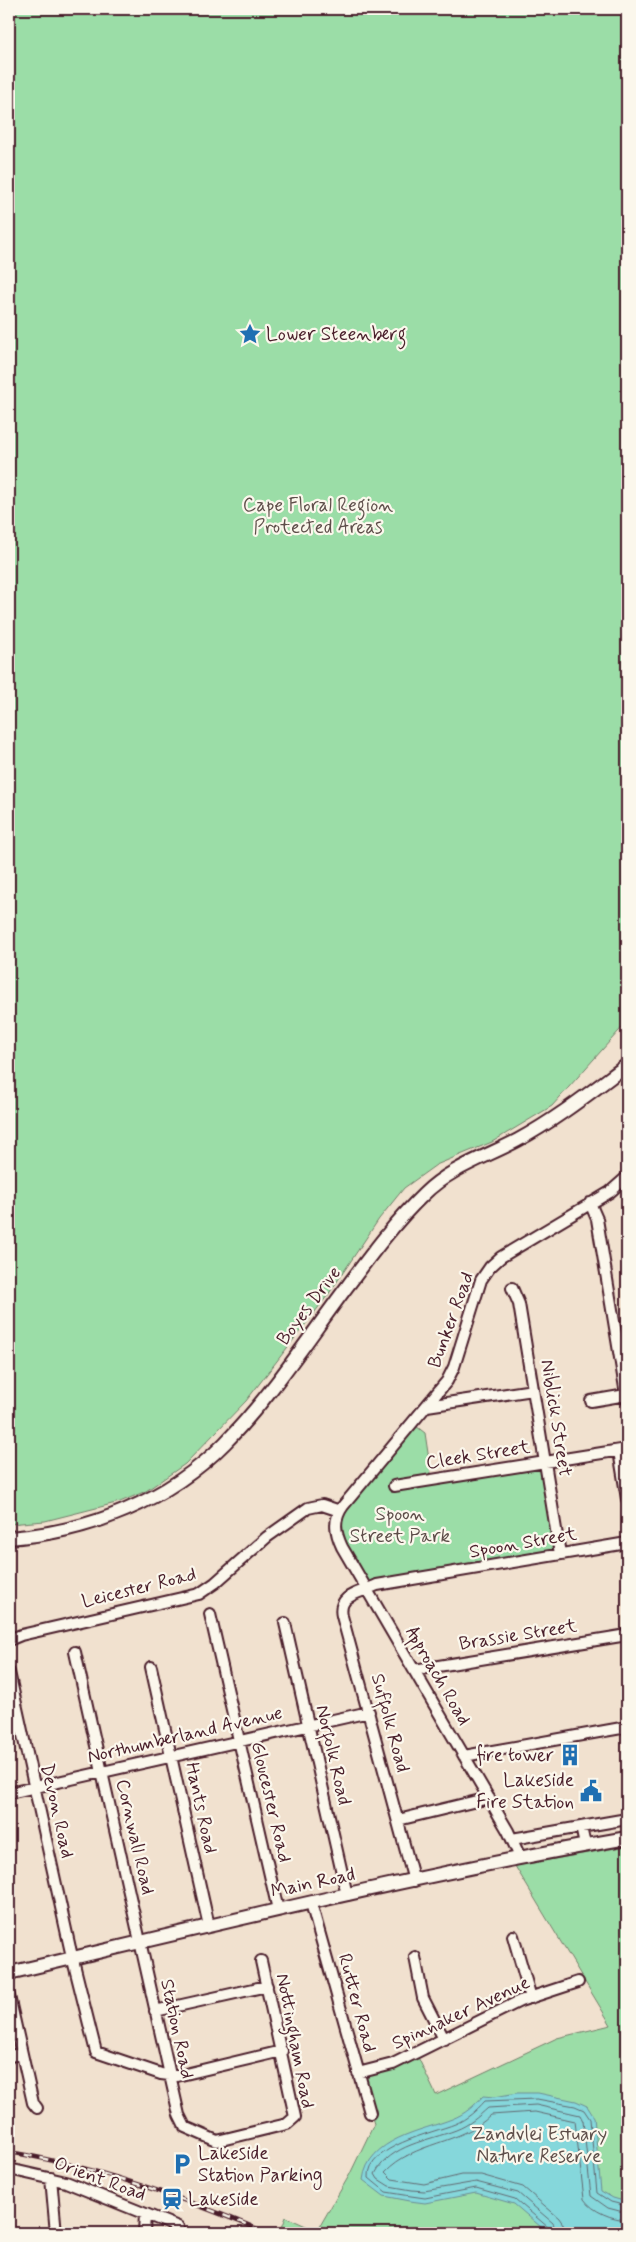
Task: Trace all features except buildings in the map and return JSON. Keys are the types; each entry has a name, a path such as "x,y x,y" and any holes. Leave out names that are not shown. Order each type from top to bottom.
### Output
{"main road":[{"name":"Boyes Drive","path":"9,1538 51,1534 109,1517 154,1496 195,1469 227,1441 265,1396 382,1239 424,1193 456,1170 518,1140 563,1113 627,1065"},
{"name":"Main Road","path":"9,1973 278,1910 520,1857 627,1838"}],"street":[{"name":"Bunker Road","path":"340,1511 452,1374 481,1280 486,1272 501,1257 610,1192 627,1177"},
{"path":"590,1203 597,1219 624,1352 627,1398 591,1401"},
{"name":"Niblick Street","path":"512,1288 520,1304 560,1554"},
{"path":"427,1406 533,1390"},
{"path":"623,1450 627,1499"},
{"name":"Cleek Street","path":"394,1486 623,1450"},
{"name":"Leicester Road","path":"9,1640 21,1635 199,1594 211,1587 268,1537 308,1508 322,1504 340,1511"},
{"name":"Approach Road","path":"340,1511 336,1522 337,1535 367,1590 489,1798 520,1857"},
{"name":"Spoon Street","path":"367,1590 377,1586 627,1543"},
{"name":"Suffolk Road","path":"367,1590 344,1599 340,1609 414,1881"},
{"name":"Gloucester Road","path":"210,1614 278,1910"},
{"name":"Norfolk Road","path":"285,1623 347,1895"},
{"name":"Brassie Street","path":"414,1670 627,1635"},
{"name":"Cornwall Road","path":"75,1652 140,1942"},
{"name":"Hants Road","path":"152,1667 208,1926"},
{"name":"Devon Road","path":"9,1672 33,1787 96,2052 169,2076"},
{"name":"Northumberland Avenue","path":"9,1793 369,1712"},
{"path":"464,1756 627,1727"},
{"path":"398,1820 489,1798"},
{"path":"512,1839 627,1819"},
{"path":"581,1827 584,1845"},
{"name":"Rutter Road","path":"311,1903 370,2113"},
{"path":"513,1936 531,1998"},
{"name":"Station Road","path":"140,1942 169,2076 182,2123"},
{"path":"415,1957 424,1998 444,2039"},
{"name":"Nottingham Road","path":"182,2123 186,2127 217,2141 293,2121 295,2115 261,1961"},
{"name":"Spinnaker Avenue","path":"358,2073 393,2064 531,1998 578,1982"},
{"path":"155,2011 267,1986"},
{"path":"9,1996 33,2103 37,2108"},
{"path":"169,2076 183,2075 282,2051"},
{"path":"9,2056 22,2054"},
{"name":"Orient Road","path":"9,2170 51,2178 178,2227"},
{"path":"51,2178 56,2233"},
{"path":"144,2233 145,2214"}],"green space":[{"name":"Cape Floral Region Protected Areas","path":"9,9 627,9 627,1022 552,1106 492,1142 436,1165 404,1188 379,1219 328,1295 246,1401 185,1464 146,1491 120,1502 45,1521 9,1524"},
{"name":"Spoon Street Park","path":"412,1423 425,1433 432,1480 545,1463 560,1554 367,1590 342,1547 340,1511"},
{"name":"Zandvlei Estuary Nature Reserve","path":"627,1846 627,2233 280,2233 286,2217 317,2231 350,2174 374,2124 358,2073 416,2053 436,2095 557,2038 611,2025 515,1866"}],"water":[{"path":"517,2093 538,2093 576,2101 587,2106 594,2117 601,2191 613,2198 627,2202 627,2233 548,2233 514,2204 476,2193 425,2203 384,2196 363,2180 367,2166 375,2154 385,2145 412,2132 457,2117 483,2096 494,2097"}],"railway":[{"path":"9,2152 75,2166 140,2185 267,2233"}],"place":[{"name":"Lower Steenberg","path":"250,334"},
{"name":"fire tower","path":"570,1755"},
{"name":"Lakeside Fire Station","path":"591,1791"},
{"name":"Lakeside Station Parking","path":"182,2164"},
{"name":"Lakeside","path":"172,2199"}]}
